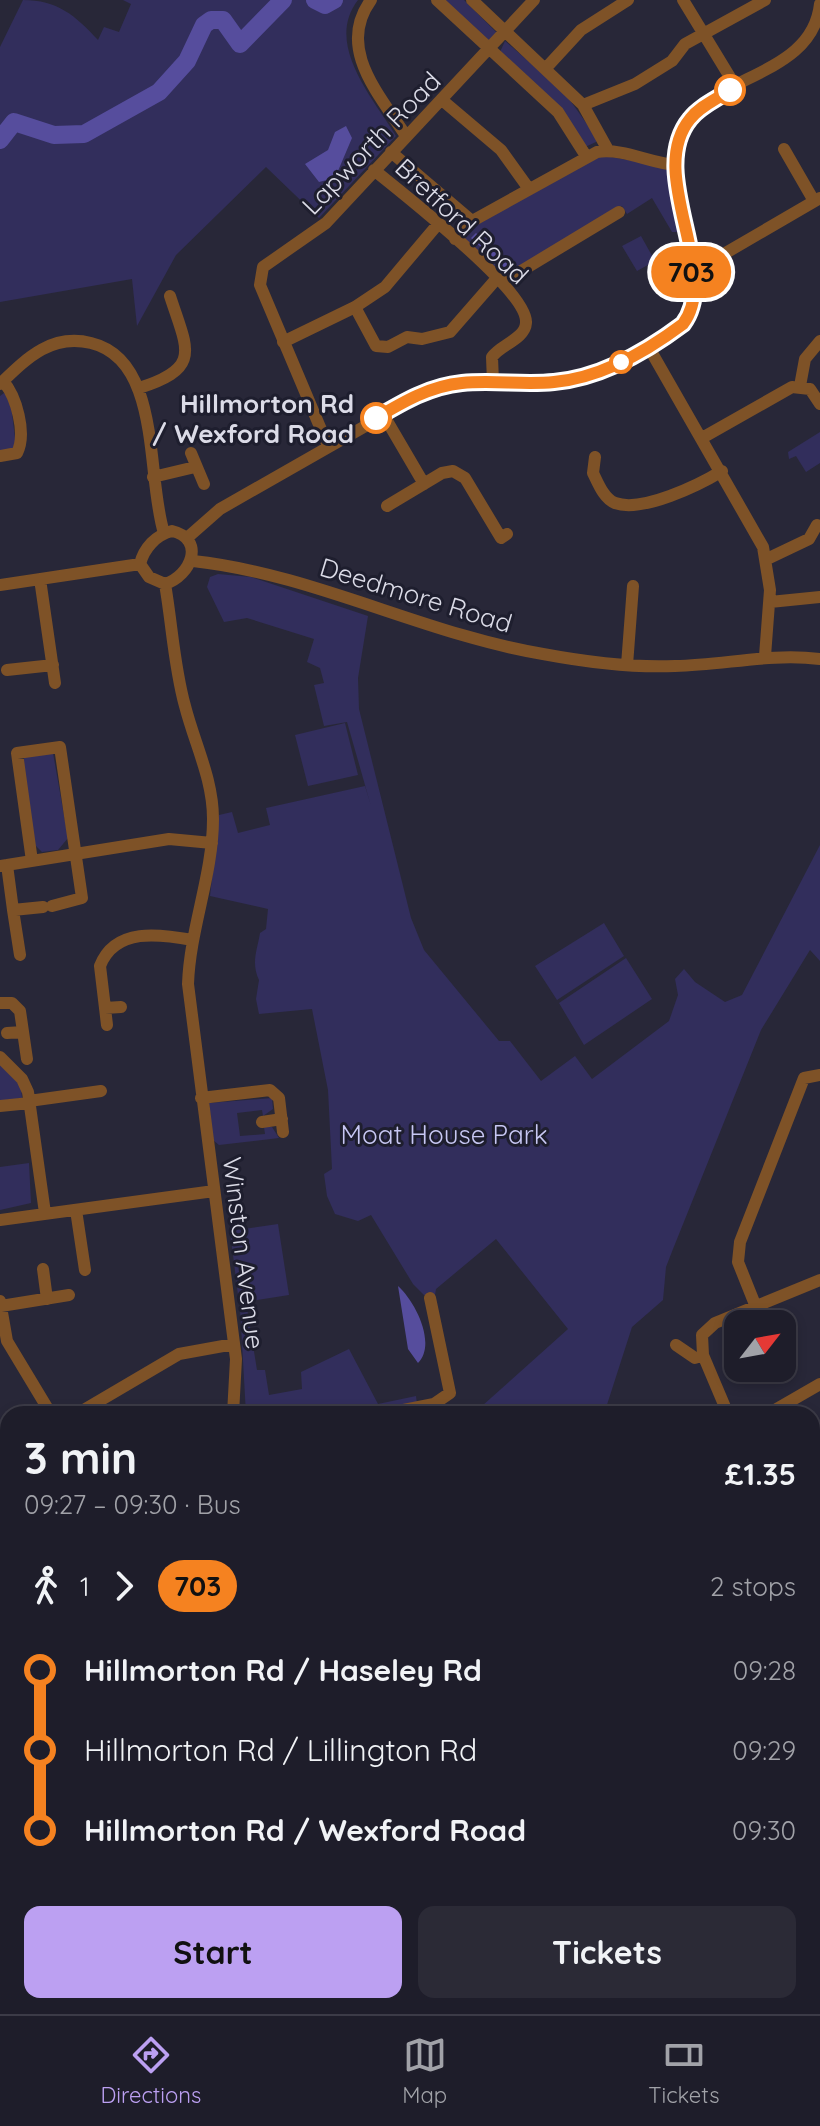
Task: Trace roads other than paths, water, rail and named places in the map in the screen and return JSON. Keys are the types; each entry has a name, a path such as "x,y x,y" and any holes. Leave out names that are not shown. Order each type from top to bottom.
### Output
{"street":[{"path":"371,0 358,20 356,48 406,136"},
{"path":"437,0 558,112 586,156"},
{"path":"472,0 583,105 608,150"},
{"name":"Lapworth Road","path":"328,446 260,285 263,267 326,223 534,0"},
{"path":"546,68 581,30 628,0"},
{"path":"683,0 736,87"},
{"path":"583,105 608,92 617,94 664,67 685,44 765,0"},
{"path":"187,538 220,509 383,414 438,388 578,378 603,370 675,330 690,315 694,293 676,165 679,141 690,119 799,47 813,31 820,2"},
{"path":"442,100 501,150 529,189"},
{"path":"690,265 717,258 817,200 784,149"},
{"path":"455,239 472,221 586,156 608,150 676,165"},
{"name":"Bretford Road","path":"391,152 472,221"},
{"name":"Bretford Road","path":"374,170 501,280 527,320 523,331 492,357 493,382"},
{"path":"355,307 376,346 388,347 407,337 422,339 450,332 501,280 619,212"},
{"path":"283,342 355,307 385,287 438,224"},
{"path":"139,388 168,379 183,364 185,343 170,296"},
{"path":"0,456 17,453 21,444 14,396 1,382 48,345 80,341 100,345 121,359 139,388 164,533"},
{"path":"800,386 805,359 820,341"},
{"path":"648,346 758,534 767,559 770,602 765,656"},
{"path":"702,438 792,387 810,389 820,404"},
{"path":"383,414 424,484"},
{"path":"595,457 593,473 605,495 618,504 662,498 722,471"},
{"path":"153,477 193,460 204,484"},
{"path":"387,506 446,472 459,473 501,538 507,534"},
{"path":"767,559 809,539 817,525"},
{"path":"172,531 187,538 193,549 193,561 174,582 165,584 149,577 140,564 145,551 164,533 172,531"},
{"name":"Deedmore Road","path":"193,561 269,572 514,649 627,665 675,667 765,656 820,659"},
{"path":"0,585 140,564"},
{"path":"40,579 55,683"},
{"name":"Winston Avenue","path":"165,584 184,703 210,785 212,843 193,940 188,984 234,1344 234,1406"},
{"path":"627,665 633,586"},
{"path":"770,602 820,597"},
{"path":"7,670 53,665"},
{"path":"13,910 82,898 59,732"},
{"path":"14,739 32,861"},
{"path":"17,753 60,747"},
{"path":"20,955 4,866 74,852 169,839 212,843"},
{"path":"107,1025 100,966 112,948 146,935 193,940"},
{"path":"0,1003 12,1003 19,1007 27,1059"},
{"path":"105,1008 121,1007"},
{"path":"7,1033 23,1032"},
{"path":"0,1057 26,1085 45,1213"},
{"path":"756,1307 738,1262 740,1242 804,1078 820,1075"},
{"name":"Winston Avenue","path":"201,1098 270,1090 279,1098 282,1125 262,1122"},
{"path":"0,1106 101,1091"},
{"path":"0,1220 214,1191"},
{"path":"76,1210 85,1270"},
{"path":"43,1269 47,1299"},
{"path":"725,1406 703,1355 702,1335 706,1329 820,1280"},
{"path":"46,1406 3,1340 0,1304 69,1295"},
{"path":"428,1406 441,1402 450,1393 430,1298"},
{"path":"91,1406 179,1354 234,1344"},
{"path":"676,1345 695,1358 703,1355"},
{"path":"782,1406 820,1384"}],"waterway":[{"path":"0,140 14,122 54,135 84,134 159,92 187,61 204,25 211,20 223,20 240,44 283,0"},
{"path":"315,0 325,5 334,0"}],"place":[{"name":"Hillmorton Rd / Wexford Road","path":"376,418"}],"park label":[{"name":"Moat House Park","path":"444,1134"}]}
